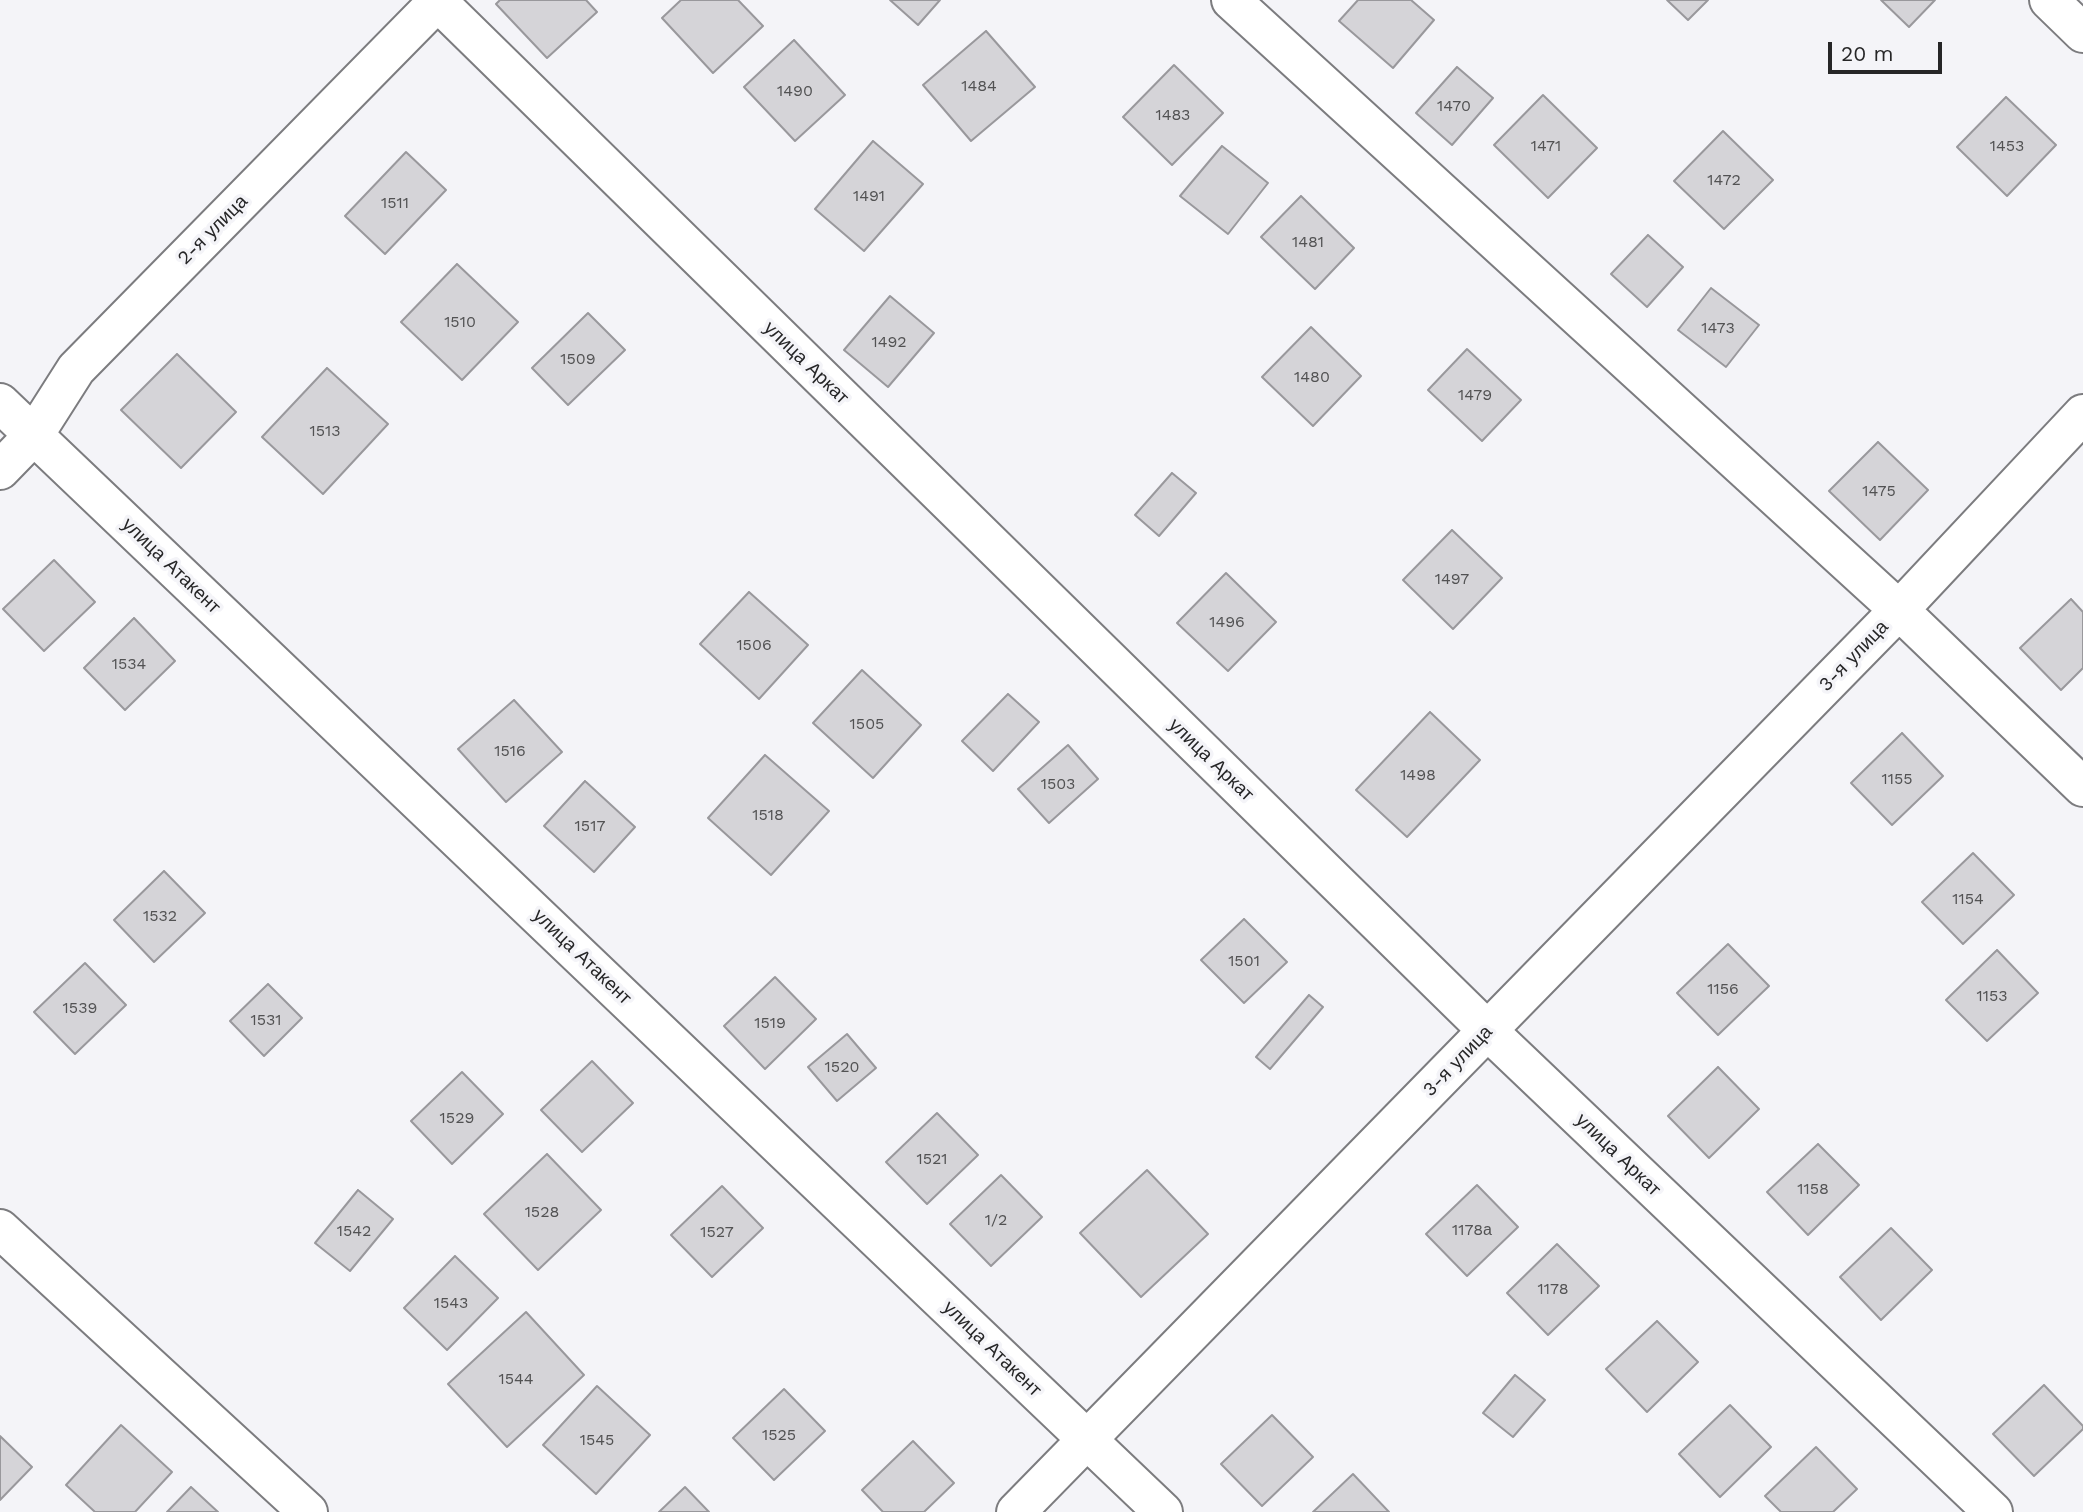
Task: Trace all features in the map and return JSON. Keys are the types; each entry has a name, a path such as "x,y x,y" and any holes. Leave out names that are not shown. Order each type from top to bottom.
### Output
{"street":[{"path":"1231,0 1899,610 2083,787"},
{"path":"2049,0 2083,33"},
{"name":"2-я улица","path":"0,470 34,435 76,369 437,1"},
{"name":"улица Аркат","path":"437,1 1487,1030 1993,1512"},
{"name":"улица Атакент","path":"0,403 1163,1512"},
{"name":"3-я улица","path":"1016,1512 1899,610 2083,414"},
{"path":"0,1229 307,1512"}],"building":[{"path":"500,0 586,0 597,12 547,58 496,4"},
{"path":"681,0 738,0 763,26 713,73 662,18"},
{"path":"890,0 940,0 918,25"},
{"path":"1358,0 1411,0 1434,20 1393,68 1339,21"},
{"path":"1667,0 1708,0 1688,20"},
{"path":"1881,0 1935,0 1909,27"},
{"path":"986,31 1035,87 971,141 923,85"},
{"path":"794,40 845,95 795,141 744,87"},
{"path":"1174,65 1223,113 1172,165 1123,117"},
{"path":"1457,67 1493,98 1452,145 1416,113"},
{"path":"1543,95 1597,148 1548,198 1494,145"},
{"path":"2006,97 2056,145 2007,196 1957,147"},
{"path":"1723,131 1773,180 1724,229 1674,181"},
{"path":"873,141 923,184 864,251 815,209"},
{"path":"1222,146 1268,183 1228,234 1180,196"},
{"path":"406,152 446,190 385,254 345,216"},
{"path":"1301,196 1354,248 1315,289 1261,237"},
{"path":"1648,235 1683,267 1647,307 1611,274"},
{"path":"457,264 518,322 462,380 401,322"},
{"path":"1711,288 1759,325 1726,367 1678,330"},
{"path":"890,296 934,333 888,387 844,350"},
{"path":"588,313 625,350 568,405 532,368"},
{"path":"1311,327 1361,376 1313,426 1262,377"},
{"path":"1467,349 1521,400 1482,441 1428,390"},
{"path":"177,354 236,412 181,468 121,410"},
{"path":"327,368 388,424 323,494 262,437"},
{"path":"1878,442 1928,490 1880,540 1829,491"},
{"path":"1172,473 1196,493 1159,536 1135,515"},
{"path":"1452,530 1502,578 1453,629 1403,580"},
{"path":"54,560 95,602 44,651 3,609"},
{"path":"1226,573 1276,622 1228,671 1177,623"},
{"path":"749,592 808,645 759,699 700,644"},
{"path":"2071,599 2083,612 2083,668 2061,690 2020,648"},
{"path":"134,618 175,661 125,710 84,668"},
{"path":"862,670 921,725 873,778 813,723"},
{"path":"1008,694 1039,722 993,771 962,741"},
{"path":"514,700 562,752 506,802 458,749"},
{"path":"1430,712 1480,760 1407,837 1356,790"},
{"path":"1902,733 1943,776 1892,825 1851,783"},
{"path":"1068,745 1098,779 1049,823 1018,789"},
{"path":"765,755 829,811 771,875 708,818"},
{"path":"585,781 635,827 594,872 544,826"},
{"path":"1973,853 2014,895 1963,944 1922,902"},
{"path":"164,871 205,913 154,962 114,920"},
{"path":"1244,919 1287,962 1244,1003 1201,960"},
{"path":"1728,944 1769,986 1718,1035 1677,993"},
{"path":"1997,950 2038,993 1987,1041 1946,1000"},
{"path":"85,963 126,1005 75,1054 34,1012"},
{"path":"775,977 816,1019 765,1069 724,1026"},
{"path":"268,984 302,1018 264,1056 230,1021"},
{"path":"1309,995 1323,1007 1270,1069 1256,1057"},
{"path":"847,1034 876,1068 837,1101 808,1067"},
{"path":"592,1061 633,1103 582,1152 541,1110"},
{"path":"1718,1067 1759,1109 1709,1158 1668,1116"},
{"path":"462,1072 503,1114 452,1164 411,1121"},
{"path":"937,1113 978,1155 927,1204 886,1162"},
{"path":"1818,1144 1859,1185 1808,1235 1767,1192"},
{"path":"547,1154 601,1210 538,1270 484,1214"},
{"path":"1147,1170 1208,1234 1141,1297 1080,1233"},
{"path":"1001,1175 1042,1217 991,1266 950,1224"},
{"path":"1477,1185 1518,1227 1467,1276 1426,1234"},
{"path":"722,1186 763,1228 712,1277 671,1235"},
{"path":"358,1190 393,1219 350,1271 315,1243"},
{"path":"1891,1228 1932,1270 1881,1320 1840,1277"},
{"path":"1557,1244 1599,1286 1548,1335 1507,1293"},
{"path":"455,1256 498,1298 447,1350 404,1308"},
{"path":"526,1312 584,1375 507,1447 448,1384"},
{"path":"1657,1321 1698,1362 1647,1412 1606,1369"},
{"path":"1515,1375 1545,1400 1513,1437 1483,1413"},
{"path":"2044,1385 2083,1429 2034,1476 1993,1434"},
{"path":"597,1386 650,1435 596,1494 543,1445"},
{"path":"784,1389 825,1431 774,1480 733,1438"},
{"path":"1730,1405 1771,1447 1720,1497 1679,1454"},
{"path":"1272,1415 1313,1457 1262,1506 1221,1464"},
{"path":"121,1425 172,1472 135,1512 95,1512 66,1485"},
{"path":"0,1436 32,1467 0,1500"},
{"path":"913,1441 954,1483 924,1512 883,1512 862,1490"},
{"path":"1816,1447 1857,1489 1833,1512 1781,1512 1765,1496"},
{"path":"1353,1474 1389,1512 1313,1512"},
{"path":"191,1487 218,1512 167,1512"},
{"path":"685,1487 709,1512 659,1512"}]}
